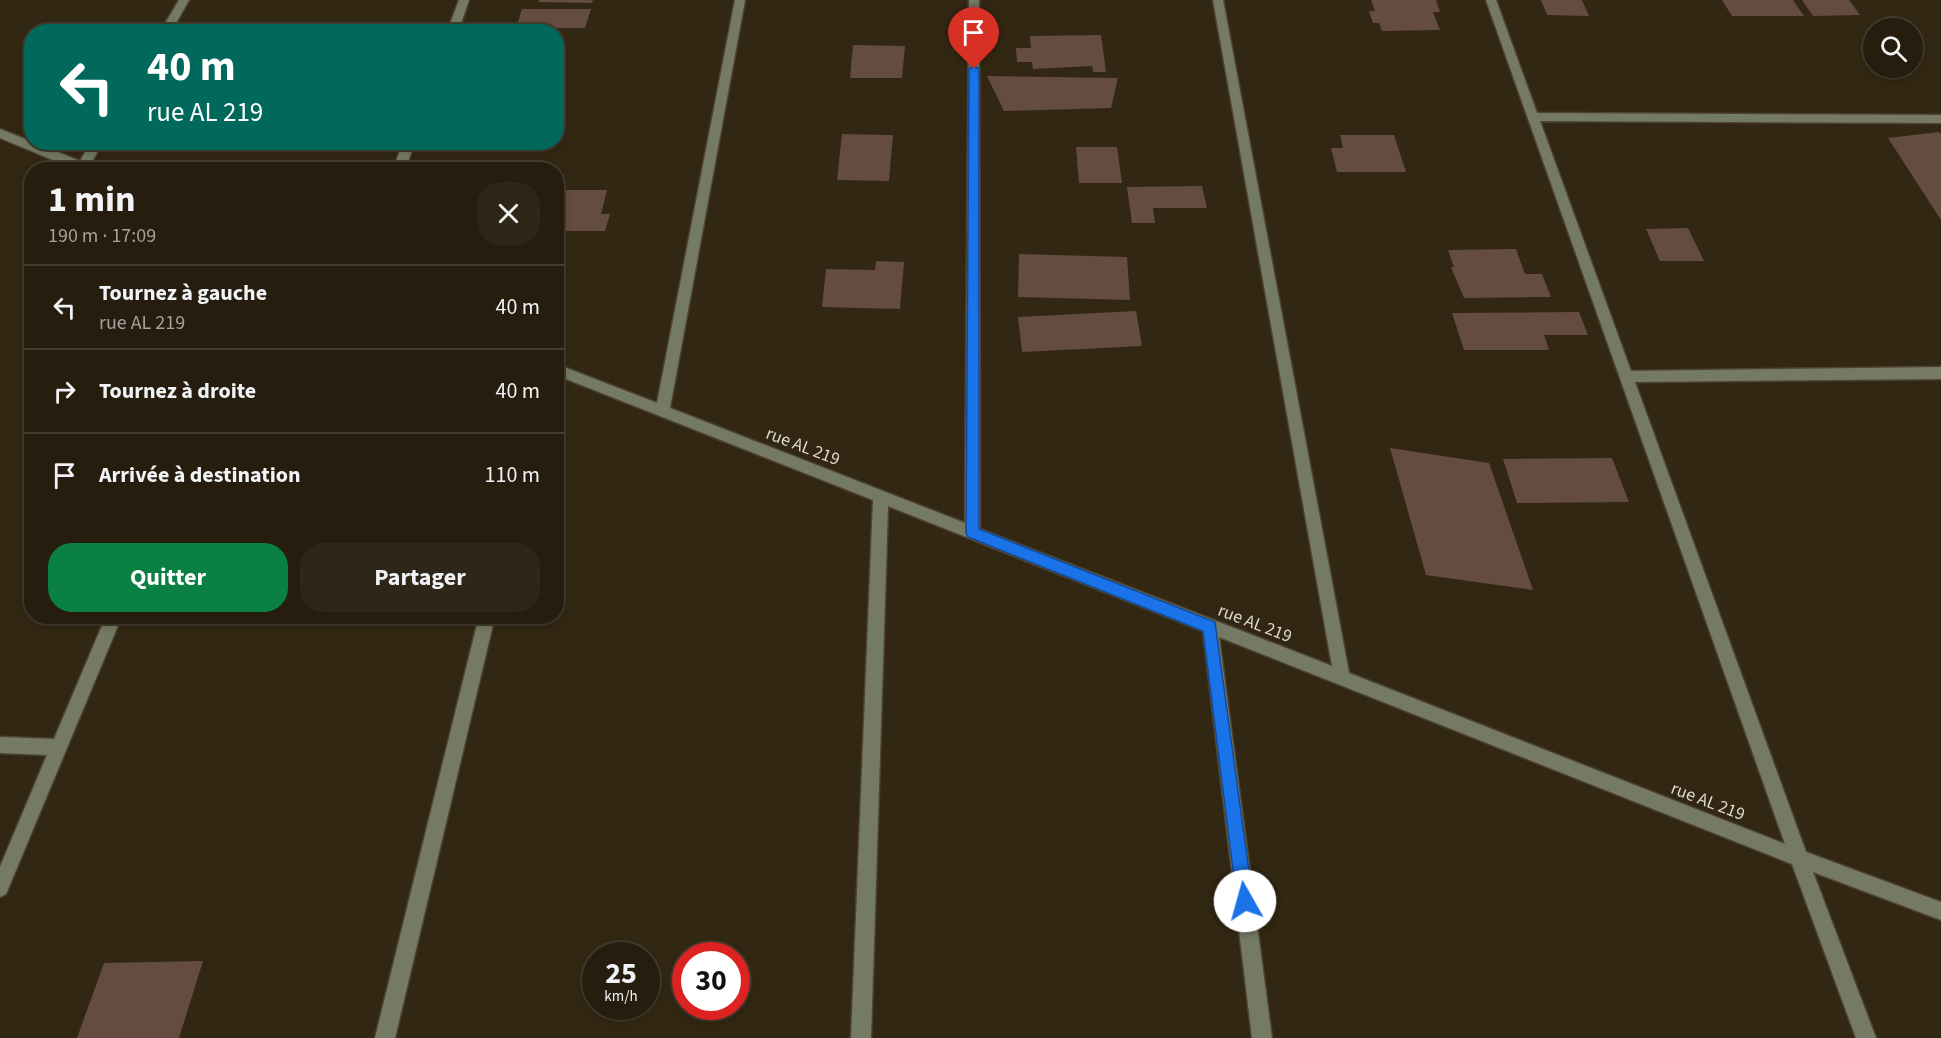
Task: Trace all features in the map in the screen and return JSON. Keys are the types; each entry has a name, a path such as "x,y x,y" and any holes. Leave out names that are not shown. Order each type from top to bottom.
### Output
{"street":[{"path":"170,24 184,0"},
{"path":"455,24 464,0"},
{"path":"662,411 740,0"},
{"path":"972,533 974,0"},
{"path":"1218,0 1342,678"},
{"path":"1491,0 1799,858 1866,1038"},
{"path":"1533,117 1941,119"},
{"path":"0,133 24,143"},
{"path":"42,150 71,162"},
{"name":"rue AL 219","path":"564,372 1799,858 1941,911"},
{"path":"1626,377 1941,373"},
{"path":"861,1038 881,497"},
{"path":"0,888 111,624"},
{"path":"385,1038 485,624"},
{"path":"1210,627 1262,1038"},
{"path":"0,745 59,747"}],"building":[{"path":"539,0 593,0 592,3 539,2"},
{"path":"1371,0 1436,0 1440,12 1433,12 1440,30 1382,31 1379,23 1373,23 1369,11 1375,11"},
{"path":"1541,0 1582,0 1589,16 1547,15"},
{"path":"1722,0 1793,0 1804,16 1732,16"},
{"path":"1802,0 1849,0 1860,15 1813,16"},
{"path":"522,9 591,9 585,28 564,28 564,24 517,24"},
{"path":"1101,35 1106,72 1093,72 1092,66 1033,69 1032,62 1017,62 1016,48 1031,48 1030,36"},
{"path":"853,45 905,46 902,78 850,78"},
{"path":"987,76 1118,78 1111,108 1004,111"},
{"path":"1939,132 1941,134 1941,220 1888,138"},
{"path":"842,134 893,135 889,181 837,180"},
{"path":"1340,135 1394,135 1406,172 1337,172 1331,148 1343,148"},
{"path":"1076,147 1117,147 1122,183 1079,183"},
{"path":"1202,186 1207,208 1153,208 1155,223 1132,223 1127,187"},
{"path":"564,190 607,190 601,214 610,214 605,231 564,231"},
{"path":"1688,228 1704,261 1660,261 1646,229"},
{"path":"1516,249 1525,274 1542,274 1551,297 1464,298 1451,267 1454,267 1448,250"},
{"path":"1019,254 1127,257 1130,300 1018,297"},
{"path":"876,261 904,262 900,309 822,307 826,269 875,270"},
{"path":"1136,311 1142,346 1022,352 1018,317"},
{"path":"1579,312 1588,335 1544,335 1549,350 1464,350 1452,313"},
{"path":"1390,448 1489,463 1533,590 1426,575"},
{"path":"1612,458 1629,502 1517,503 1503,459"},
{"path":"203,961 179,1038 77,1038 104,963"}],"route":[{"path":"974,69 972,533 1210,627 1245,901"}]}
